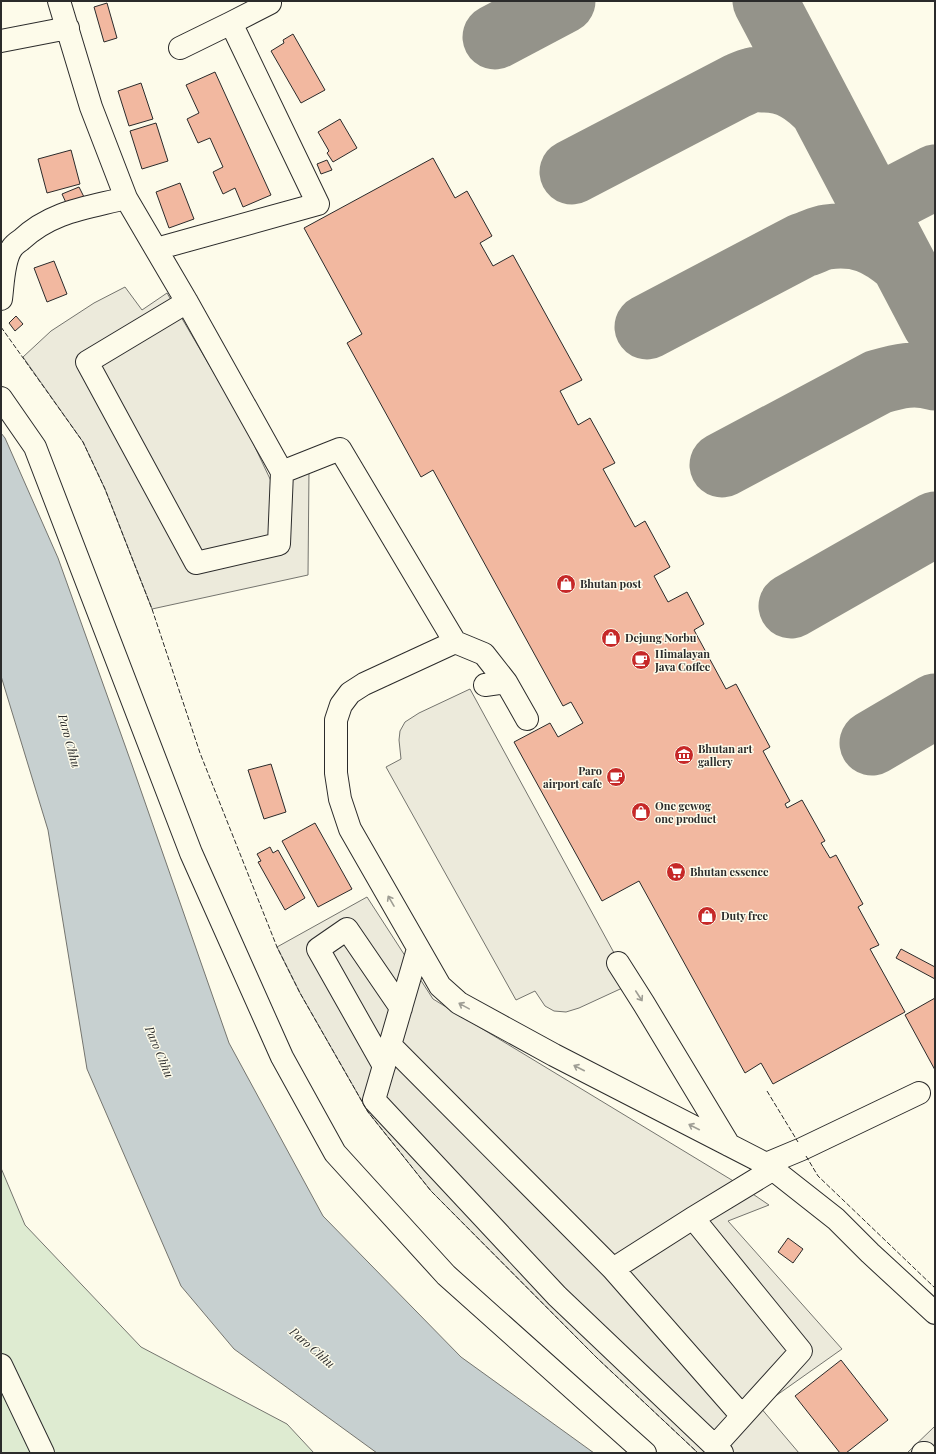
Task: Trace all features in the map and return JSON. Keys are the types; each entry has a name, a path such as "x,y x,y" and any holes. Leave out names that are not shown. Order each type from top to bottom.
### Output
{"street":[{"path":"60,1 91,107 126,198 187,302 282,472 279,544 196,563 88,362 187,302"},
{"path":"180,48 270,3"},
{"path":"156,249 318,204 231,23"},
{"path":"1,41 68,28"},
{"path":"1,299 6,264 12,248 30,232 44,222 66,213 126,198"},
{"path":"1,398 35,447 191,853 282,1057 335,1153 446,1275 645,1453"},
{"path":"282,472 340,449 455,642 484,654 506,682 527,719"},
{"path":"455,642 364,684 350,693 341,705 336,720 336,773 340,799 350,829 440,986 459,1003 554,1055 769,1167 800,1189 836,1218 870,1253 935,1313"},
{"path":"485,685 506,682"},
{"path":"384,1066 318,949 347,929 401,1008"},
{"path":"418,949 374,1100 557,1296 718,1449 742,1416 801,1352 693,1218"},
{"path":"618,963 729,1145"},
{"path":"390,1045 613,1269 742,1416"},
{"path":"613,1269 769,1167 802,1149 918,1093"},
{"path":"1,1365 43,1453"}],"green space":[{"path":"1,1168 25,1225 141,1347 287,1424 314,1453 1,1453"}],"shaded area":[{"path":"125,287 142,310 167,293 245,426 271,481 309,470 308,575 152,609 105,489 83,442 23,357 51,331 94,303"},
{"path":"470,689 631,984 579,1008 566,1012 554,1011 545,1006 535,991 516,1000 386,767 401,759 399,740 400,731 405,722 419,713"},
{"path":"367,897 433,999 735,1182 769,1205 728,1221 842,1349 760,1407 799,1453 698,1453 597,1358 431,1191 368,1112 300,993 277,947"},
{"path":"934,1427 935,1453 907,1453"}],"water":[{"name":"Paro Chhu","path":"1,433 5,438 58,558 229,1043 323,1216 461,1357 594,1453 377,1453 234,1349 181,1286 87,1069 48,830 1,676"}],"building":[{"path":"107,3 117,38 104,42 94,7"},
{"path":"293,34 325,90 301,103 271,51 284,43 283,40"},
{"path":"215,72 271,195 243,207 235,188 223,194 213,172 223,167 210,138 198,143 187,119 199,113 186,85"},
{"path":"141,83 153,119 129,126 118,91"},
{"path":"340,119 357,148 333,162 327,153 329,151 318,132"},
{"path":"156,123 168,161 142,169 130,131"},
{"path":"71,150 80,184 47,193 38,159"},
{"path":"433,158 455,198 467,191 492,236 480,243 493,266 513,255 582,380 560,391 578,425 590,418 615,463 603,469 635,527 645,521 670,567 654,576 668,602 687,592 704,624 694,630 726,689 736,684 770,747 763,751 790,801 785,804 787,808 802,800 825,841 821,843 830,858 836,855 863,904 858,907 879,945 870,949 905,1012 773,1084 761,1063 745,1073 639,881 602,901 514,742 550,723 558,737 583,723 571,702 563,706 433,470 421,477 347,343 362,334 304,228"},
{"path":"327,160 332,170 321,174 317,164"},
{"path":"180,183 194,219 169,228 156,192"},
{"path":"79,187 85,199 68,207 62,194"},
{"path":"54,261 67,294 47,302 34,268"},
{"path":"16,316 23,324 15,331 9,323"},
{"path":"271,764 286,812 264,819 248,770"},
{"path":"315,823 352,889 318,907 282,841"},
{"path":"270,847 273,853 278,850 305,898 285,910 258,862 261,861 257,854"},
{"path":"901,949 935,967 935,979 896,958"},
{"path":"935,998 935,1070 905,1015"},
{"path":"788,1238 803,1249 793,1263 778,1252"},
{"path":"841,1360 888,1420 846,1453 840,1453 795,1396"}],"taxiway":[{"path":"495,37 563,1"},
{"path":"765,1 935,324"},
{"path":"572,172 750,80 781,82 789,85 810,97 822,109"},
{"path":"875,208 935,177"},
{"path":"647,327 803,245 824,238 849,236 868,240 885,249 902,262"},
{"path":"722,465 878,382 913,375 935,378"},
{"path":"791,606 935,524"},
{"path":"872,743 935,706"}],"fence":[{"path":"1,327 83,442 105,489 152,609 200,753 277,947 300,993 368,1112 431,1191 597,1358 698,1453"},
{"path":"767,1091 798,1142"},
{"path":"806,1156 818,1176 935,1288"}],"place":[{"name":"Bhutan post","path":"566,584"},
{"name":"Dejung Norbu","path":"611,638"},
{"name":"Himalayan Java Coffee","path":"641,660"},
{"name":"Bhutan art gallery","path":"684,755"},
{"name":"Paro airport cafe","path":"616,777"},
{"name":"One gewog one product","path":"641,812"},
{"name":"Bhutan essence","path":"676,872"},
{"name":"Duty free","path":"707,916"}]}
